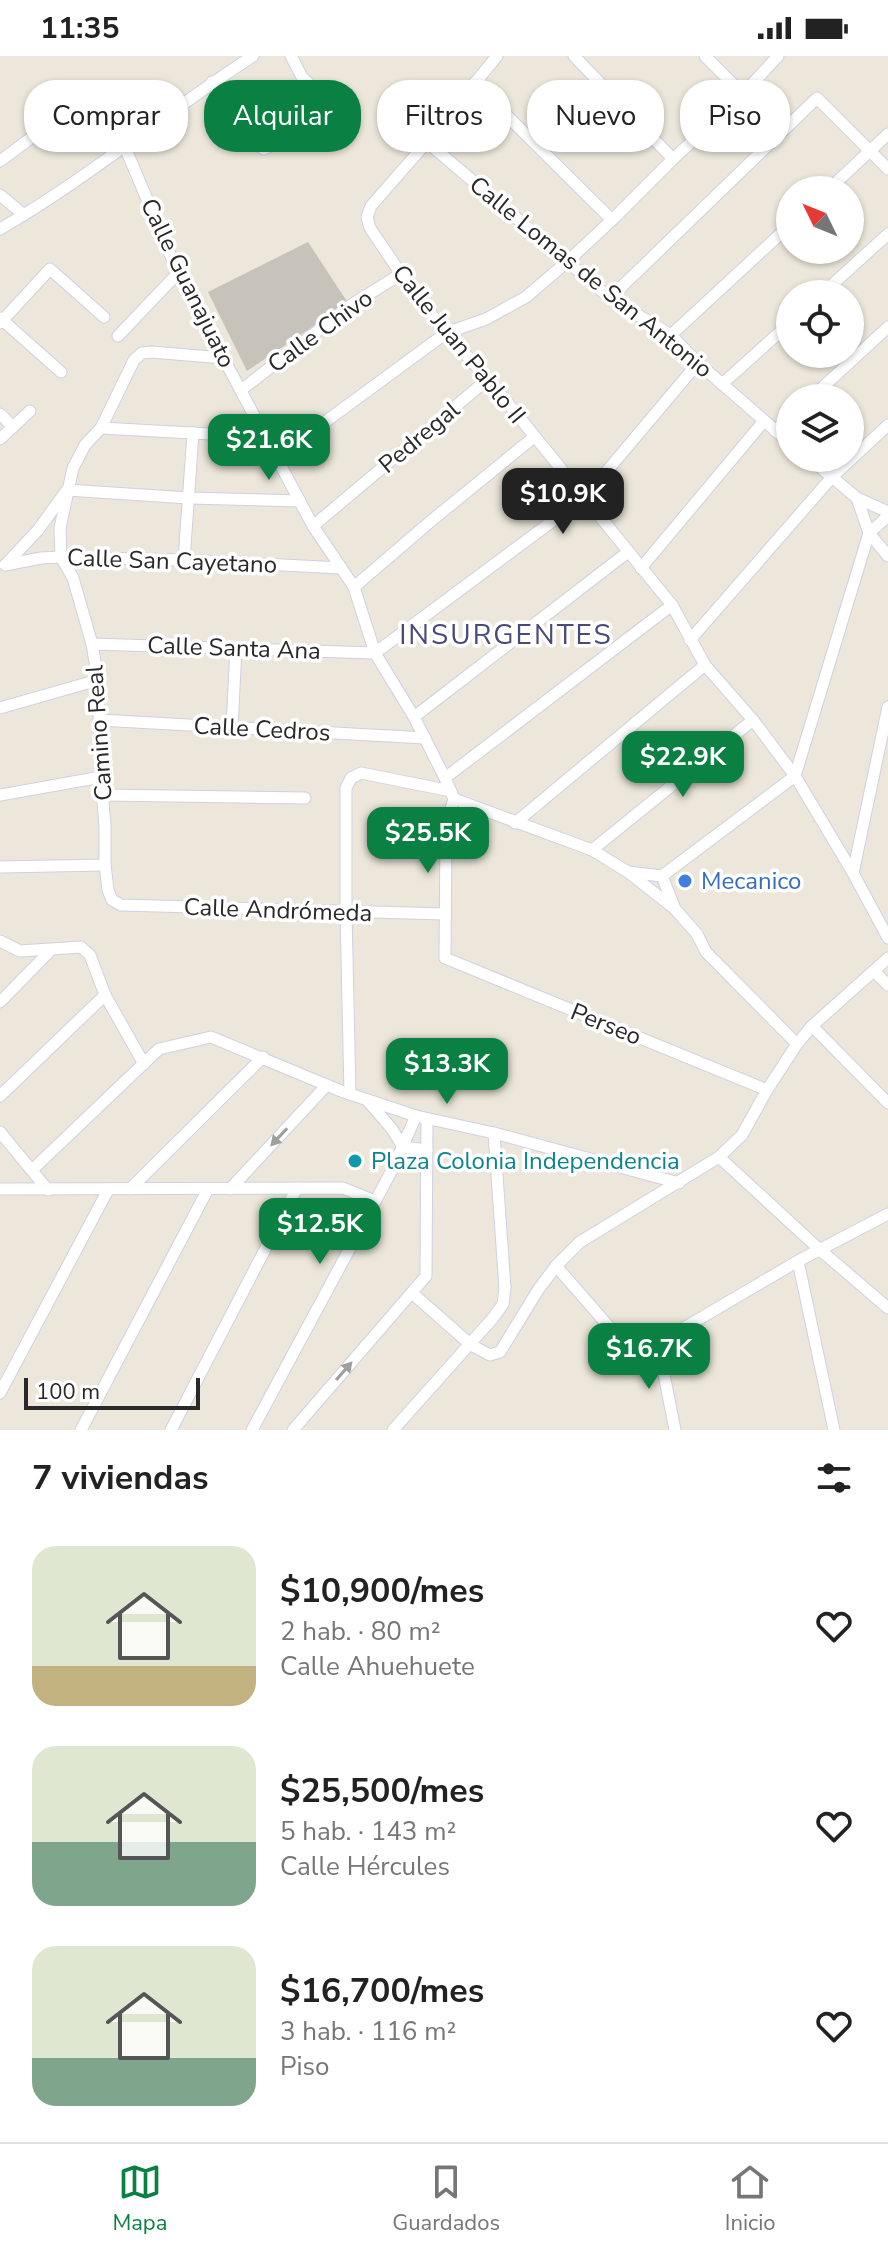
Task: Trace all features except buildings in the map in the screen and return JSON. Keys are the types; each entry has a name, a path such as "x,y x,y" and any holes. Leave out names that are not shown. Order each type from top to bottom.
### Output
{"street":[{"path":"215,80 253,56"},
{"path":"291,56 305,80"},
{"path":"477,80 497,56"},
{"path":"574,56 673,159"},
{"path":"705,56 729,80"},
{"path":"756,80 778,56"},
{"path":"610,298 817,98 888,169"},
{"path":"511,120 612,220"},
{"path":"843,176 888,134"},
{"path":"0,161 24,143"},
{"path":"0,229 118,152"},
{"name":"Calle Guanajuato","path":"127,152 178,273 313,526 354,587 375,653 414,717 452,795"},
{"name":"Calle Juan Pablo II","path":"418,152 371,206 367,217 370,228 446,333 488,379 672,605 705,665 753,720 795,776 888,938"},
{"name":"Calle Lomas de San Antonio","path":"439,152 610,298 671,335 775,431"},
{"path":"276,458 446,333 486,319 526,297 612,220 681,152"},
{"path":"0,195 24,215"},
{"path":"837,280 888,234"},
{"path":"671,335 776,238"},
{"path":"61,372 1,320 50,269 104,317"},
{"path":"118,336 178,273"},
{"name":"Calle Chivo","path":"241,390 351,305 401,274"},
{"path":"826,384 888,327"},
{"path":"722,384 776,336"},
{"name":"Camino Real","path":"112,900 105,865 98,680 92,644 73,578 61,557 60,528 67,490 73,468 85,445 101,428 134,360 142,353 223,358"},
{"path":"375,653 585,497 698,363"},
{"name":"Pedregal","path":"313,526 488,379"},
{"path":"0,439 30,411"},
{"path":"0,414 13,427"},
{"path":"641,568 764,421"},
{"path":"690,640 832,477 888,425"},
{"path":"101,428 264,437"},
{"path":"184,560 193,433"},
{"path":"354,587 534,437"},
{"path":"628,872 662,876 795,776 869,533 888,514 857,498 826,472"},
{"path":"67,490 300,501"},
{"name":"Calle San Cayetano","path":"2,566 21,551 67,490"},
{"path":"857,498 869,533 888,556"},
{"path":"414,717 628,552"},
{"name":"Calle San Cayetano","path":"2,566 61,557 341,568"},
{"path":"445,778 672,605"},
{"name":"Calle Santa Ana","path":"92,644 375,653"},
{"path":"232,727 236,648"},
{"path":"515,823 705,665"},
{"path":"0,708 98,680"},
{"path":"853,873 888,707"},
{"name":"Calle Cedros","path":"99,720 425,738"},
{"path":"592,850 753,720"},
{"path":"350,1094 346,788 351,778 361,773 452,795 515,823 592,850 628,872 675,909 697,934 706,952 797,1044"},
{"path":"0,795 101,777"},
{"path":"103,795 305,798"},
{"path":"445,914 446,825 452,795"},
{"path":"0,867 105,865"},
{"path":"662,876 675,909"},
{"name":"Calle Andrómeda","path":"112,900 121,905 445,914"},
{"name":"Perseo","path":"445,914 445,958 767,1090"},
{"path":"0,941 20,951 81,947 90,955 105,995 144,1064"},
{"path":"0,1002 51,950"},
{"path":"412,1293 471,1345 490,1355 500,1352 556,1266 580,1242 719,1157 742,1135 767,1090 812,1026 888,958"},
{"path":"874,971 888,985"},
{"path":"0,1096 105,995"},
{"path":"812,1026 888,1103"},
{"path":"32,1170 159,1049 211,1037 350,1094 422,1118 494,1133 679,1183"},
{"path":"130,1189 263,1057"},
{"path":"230,1189 327,1085"},
{"path":"367,1100 403,1147"},
{"path":"252,1430 403,1147 422,1118"},
{"path":"293,1430 426,1276 427,1150 422,1118"},
{"path":"0,1132 48,1190"},
{"path":"393,1430 471,1345 503,1304 505,1288 494,1133"},
{"path":"403,1147 427,1150"},
{"path":"719,1157 888,1308"},
{"path":"171,1430 297,1188"},
{"path":"0,1189 343,1188 375,1201"},
{"path":"81,1430 208,1189"},
{"path":"0,1393 108,1190"},
{"path":"556,1266 625,1345 633,1351 643,1352 819,1249 888,1214"},
{"path":"798,1261 834,1430"},
{"path":"658,1344 675,1430"}],"place":[{"name":"Mecanico","path":"685,881"},
{"name":"Plaza Colonia Independencia","path":"355,1161"}],"district":[{"name":"INSURGENTES","path":"506,634"}]}
